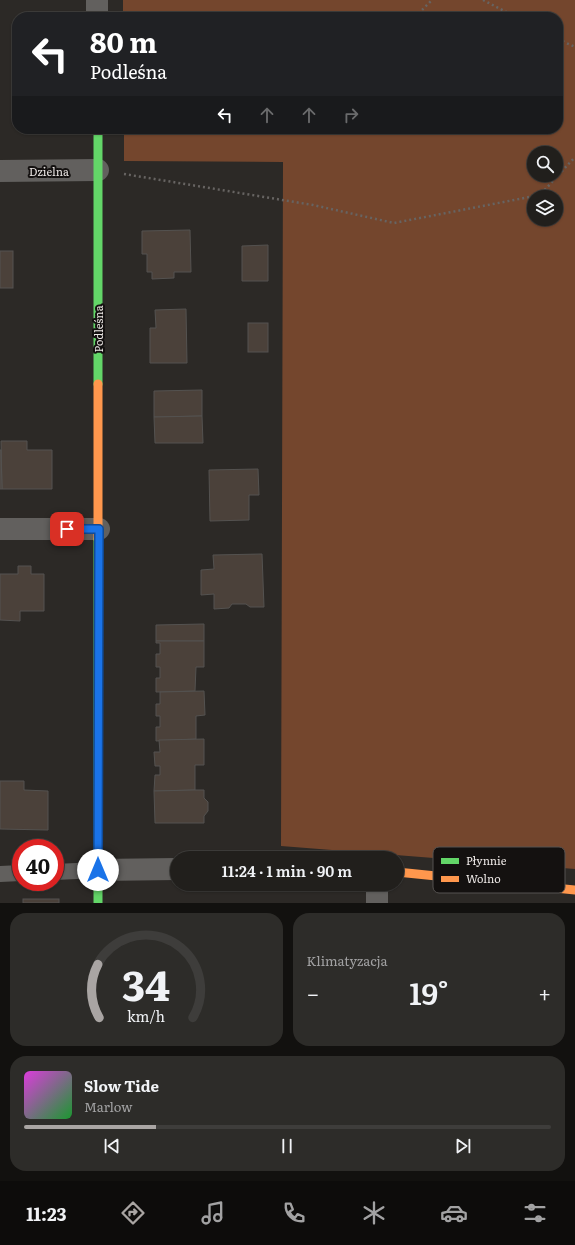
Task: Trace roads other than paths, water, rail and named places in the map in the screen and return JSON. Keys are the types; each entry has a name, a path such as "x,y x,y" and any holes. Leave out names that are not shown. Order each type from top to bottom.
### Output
{"street":[{"path":"97,0 97,12"},
{"name":"Podleśna","path":"98,134 98,903"},
{"name":"Dzielna","path":"0,171 98,170"},
{"path":"0,529 99,529"},
{"path":"98,870 170,869"},
{"path":"404,873 433,876"},
{"path":"565,889 575,890"},
{"path":"377,891 377,903"}],"lane":[{"path":"64,872 98,870"},
{"path":"0,874 12,873"}]}
